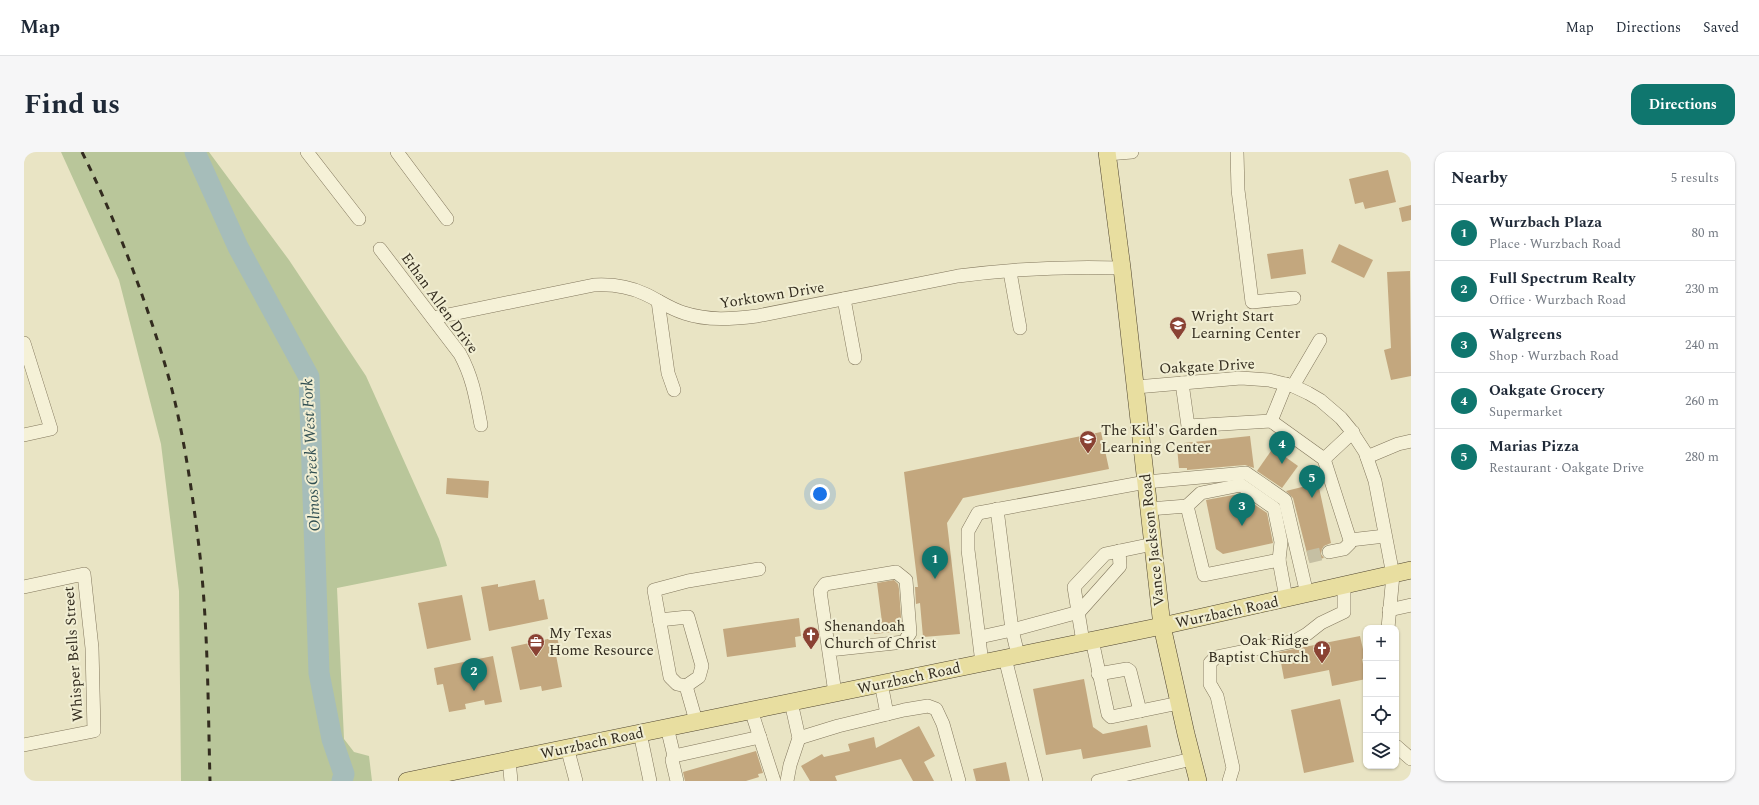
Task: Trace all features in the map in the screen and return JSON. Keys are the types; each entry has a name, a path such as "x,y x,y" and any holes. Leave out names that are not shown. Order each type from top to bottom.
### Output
{"main road":[{"name":"Vance Jackson Road","path":"1107,153 1136,387 1162,626 1198,781"},
{"name":"Wurzbach Road","path":"407,781 443,776 567,747 1162,626 1411,570"}],"street":[{"path":"307,152 359,219"},
{"path":"397,152 447,219"},
{"path":"1107,153 1132,152"},
{"path":"1237,152 1238,190 1252,302 1294,298"},
{"name":"Ethan Allen Drive","path":"380,249 460,354 469,371 475,389 481,424"},
{"name":"Yorktown Drive","path":"433,318 594,285 611,284 629,288 683,313 715,320 757,316 958,276 1091,267 1122,268"},
{"path":"1010,272 1020,328"},
{"path":"844,299 855,358"},
{"path":"658,301 668,373 674,390"},
{"path":"1271,421 1290,385 1320,340"},
{"path":"24,343 51,429 24,434"},
{"name":"Oakgate Drive","path":"1136,387 1241,378 1269,380 1290,385 1320,400 1331,409 1353,432 1367,457 1376,481 1393,575 1388,625"},
{"path":"1182,383 1188,426 1271,421 1324,459 1350,540 1350,543 1344,549 1329,552"},
{"path":"1324,459 1353,432"},
{"path":"1367,457 1398,444 1411,441"},
{"path":"982,663 980,636 968,550 968,531 978,513 1146,482 1246,473 1285,500 1303,558 1307,594"},
{"path":"1149,509 1187,506 1201,493 1241,485 1274,508 1281,542 1279,560 1286,598"},
{"path":"1187,506 1204,575 1279,560"},
{"path":"997,509 1012,630 1011,657 1036,781"},
{"path":"1350,540 1386,536"},
{"path":"1153,544 1105,554 1074,587 1079,612 1098,674 1108,714 1111,717 1179,703"},
{"path":"980,636 1012,630 1079,612 1120,566 1119,551"},
{"path":"660,620 688,616 702,666 698,677 686,686 676,684 670,677 654,590 688,581 759,569"},
{"path":"829,650 904,642 910,633 906,580 896,572 825,584 820,591 835,693"},
{"name":"Whisper Bells Street","path":"24,587 84,574 92,648 94,731 24,745"},
{"path":"1229,781 1233,768 1218,696 1210,684 1210,663 1216,657 1294,641 1307,634 1321,623 1344,612 1344,586"},
{"path":"1389,610 1411,605"},
{"path":"1098,674 1127,668 1130,671 1140,711"},
{"path":"882,683 887,714"},
{"path":"686,686 696,721"},
{"path":"787,781 799,738 792,702"},
{"path":"799,738 838,726 928,706 936,709 943,724 959,781"},
{"path":"751,710 774,781"},
{"path":"668,727 674,756 672,760 677,781"},
{"path":"640,733 650,781"},
{"path":"674,756 760,737"},
{"path":"567,747 576,781"},
{"path":"1399,749 1411,759"},
{"path":"1098,781 1192,759"},
{"path":"509,760 510,781"}],"green space":[{"path":"61,152 209,152 289,260 366,376 439,539 447,566 337,588 344,739 354,752 369,756 372,781 181,781 179,591 161,444 119,280"}],"building":[{"path":"1388,170 1396,202 1365,209 1363,202 1355,204 1349,179"},
{"path":"1411,205 1411,220 1402,222 1399,208"},
{"path":"1339,244 1373,260 1364,278 1331,262"},
{"path":"1303,249 1306,274 1271,279 1267,254"},
{"path":"1410,271 1411,376 1391,380 1384,350 1391,348 1387,272"},
{"path":"1101,432 1109,469 963,498 947,523 960,634 923,637 920,603 916,604 915,587 918,587 904,472"},
{"path":"1250,436 1254,468 1245,465 1187,470 1187,468 1179,468 1177,447 1185,446 1184,443"},
{"path":"1273,448 1298,466 1282,488 1257,471"},
{"path":"447,478 489,481 488,498 446,494"},
{"path":"1318,483 1331,543 1324,546 1322,549 1321,554 1324,558 1309,561 1293,498 1286,491"},
{"path":"1239,494 1267,513 1273,543 1223,554 1216,549 1206,500"},
{"path":"535,580 539,600 544,599 548,619 489,631 481,587 498,584 498,587"},
{"path":"894,580 898,584 899,589 902,631 874,634 873,623 882,622 877,583"},
{"path":"462,595 471,640 427,649 418,603"},
{"path":"799,618 801,636 795,637 796,647 727,657 723,629"},
{"name":"Oak Ridge Baptist Church","path":"1360,636 1363,649 1363,680 1332,686 1329,670 1284,679 1279,652"},
{"path":"557,637 561,654 556,655 562,687 542,691 541,686 520,690 511,647"},
{"path":"493,656 502,702 485,705 484,700 465,704 466,709 449,712 443,684 437,685 434,668"},
{"path":"1084,679 1093,727 1103,734 1147,725 1151,747 1083,759 1081,749 1046,755 1033,689"},
{"path":"1340,699 1354,762 1304,773 1291,710"},
{"path":"919,726 935,756 924,762 934,781 913,781 901,759 835,776 837,781 810,781 801,766 822,754 824,757 850,751 848,744 874,737 876,748"},
{"path":"756,751 763,773 758,774 759,777 746,781 685,781 683,772"},
{"path":"1006,762 1010,781 976,781 973,769"}],"waterway":[{"name":"Olmos Creek West Fork","path":"195,152 238,247 309,377 319,673 332,739 344,774 342,781"}],"tunnel":[{"path":"1308,557 1329,552"}],"railway":[{"path":"82,152 126,251 141,291 166,368 179,420 192,492 202,576 207,664 210,781"}],"place":[{"name":"Wright Start Learning Center","path":"1178,340"},
{"name":"The Kid's Garden Learning Center","path":"1088,454"},
{"name":"Oakgate Grocery","path":"1282,464"},
{"name":"Marias Pizza","path":"1312,498"},
{"name":"Walgreens","path":"1242,526"},
{"name":"Wurzbach Plaza","path":"935,579"},
{"name":"Shenandoah Church of Christ","path":"811,650"},
{"name":"My Texas Home Resource","path":"536,657"},
{"name":"Oak Ridge Baptist Church","path":"1322,664"},
{"name":"Full Spectrum Realty","path":"474,691"}]}
